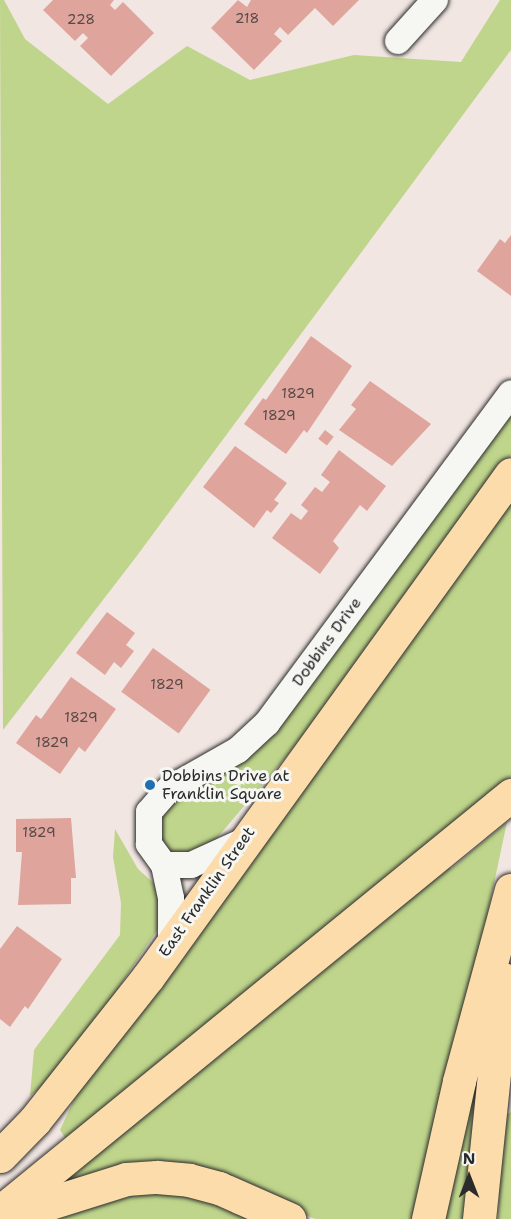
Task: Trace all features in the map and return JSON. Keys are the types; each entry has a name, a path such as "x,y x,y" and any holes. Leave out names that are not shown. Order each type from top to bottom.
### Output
{"main road":[{"name":"East Franklin Street","path":"0,1156 58,1092 171,943 511,474"},
{"path":"0,1212 511,795"},
{"path":"428,1219 459,1081 511,890"},
{"path":"479,1219 511,911"},
{"path":"2,1219 89,1189 126,1179 157,1177 189,1180 219,1188 289,1219"}],"street":[{"path":"398,41 435,0"},
{"name":"Dobbins Drive","path":"171,943 171,898 164,866 152,851 147,836 147,822 154,804 182,780 238,750 267,723 511,393"},
{"path":"164,866 191,865 242,842"}],"green space":[{"path":"0,0 4,0 25,39 108,104 187,46 250,80 354,55 461,62 500,0 511,0 511,50 136,557 3,730"},
{"path":"511,408 511,455 314,724 205,852 177,857 161,846 157,824 167,804 216,775"},
{"path":"511,497 511,776 66,1139 60,1130 78,1091"},
{"path":"507,822 423,1219 315,1219 234,1185 62,1184 61,1179 447,863 451,869"},
{"path":"115,829 138,869 158,887 162,923 64,1069 30,1096 34,1050 120,935 121,903 113,857"},
{"path":"475,1077 476,1131 467,1219 437,1219"},
{"path":"511,1112 511,1219 498,1219 502,1118"},
{"path":"154,1184 272,1219 29,1219"}],"building":[{"path":"53,0 114,0 110,5 115,10 123,2 154,33 111,76 80,46 88,38 83,33 75,41 43,10"},
{"path":"238,0 247,7 251,0 359,0 333,26 315,8 288,35 280,27 274,34 282,41 254,70 211,28"},
{"path":"511,235 511,296 477,271 500,239 505,243"},
{"path":"311,336 352,366 307,433 304,430 286,454 244,424 263,398 266,400"},
{"path":"370,381 431,424 392,466 339,430 356,409 351,405"},
{"path":"325,430 334,437 327,445 318,439"},
{"path":"235,446 287,483 274,500 279,503 271,513 267,510 254,528 203,487"},
{"path":"339,450 386,486 367,511 360,505 333,541 339,548 320,574 272,538 291,513 301,520 308,511 301,505 315,487 322,492 330,482 321,475"},
{"path":"107,612 135,633 126,645 134,651 121,668 114,662 105,675 76,653"},
{"path":"153,648 210,690 179,733 121,692"},
{"path":"71,677 116,709 85,752 79,747 60,774 16,743 36,715 41,719"},
{"path":"71,818 76,878 71,878 71,904 18,905 22,852 16,852 16,819"},
{"path":"17,926 62,959 28,1009 25,1006 10,1027 0,1019 0,949"}],"place":[{"name":"Dobbins Drive at Franklin Square","path":"150,785"}]}
